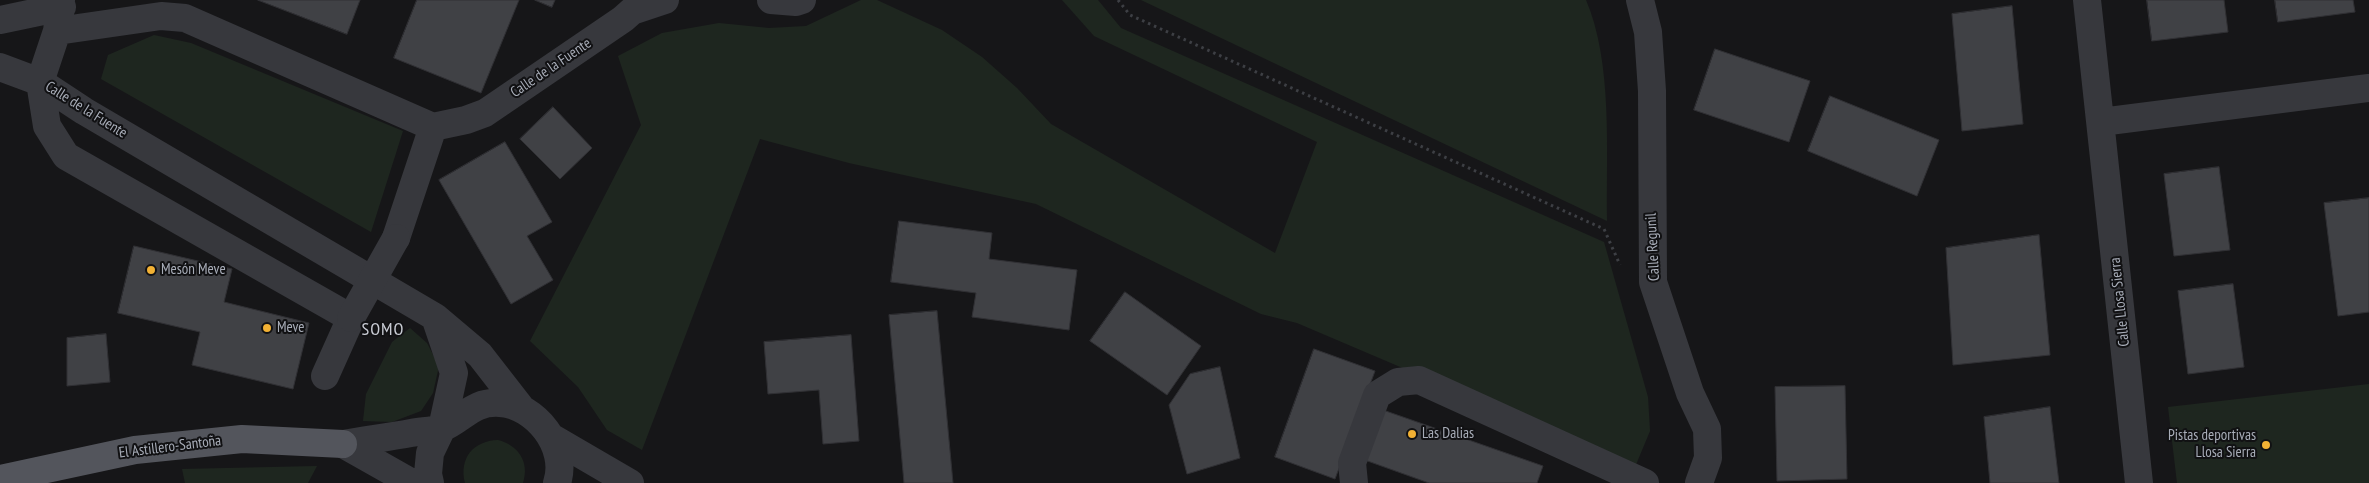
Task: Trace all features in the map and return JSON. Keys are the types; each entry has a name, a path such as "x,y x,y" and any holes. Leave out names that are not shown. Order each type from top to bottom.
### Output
{"main road":[{"name":"El Astillero-Santoña","path":"0,479 135,450 242,439 343,444"}],"street":[{"name":"Calle de la Fuente","path":"434,127 466,120 485,113 632,11 665,0"},
{"path":"770,0 796,2 802,0"},
{"name":"Calle Regunil","path":"1640,0 1648,32 1652,91 1652,273 1661,308 1690,392 1707,428 1708,458 1699,483"},
{"name":"Calle Llosa Sierra","path":"2086,0 2101,122 2139,483"},
{"path":"0,67 40,82 60,13"},
{"path":"0,20 60,13 185,18 434,127 396,238 351,318 325,376"},
{"name":"Calle de la Fuente","path":"40,82 84,111 435,317 480,355 522,408"},
{"name":"Calle de la Fuente","path":"40,82 47,126 66,156 351,318"},
{"path":"2101,122 2369,88"},
{"path":"430,483 428,474 430,452 442,428 454,372 435,317"},
{"path":"1354,483 1352,463 1377,395 1398,382 1419,380 1645,483"},
{"path":"343,444 442,428 478,404 500,403 522,408 539,420 551,437 558,456 557,483"},
{"path":"551,437 630,483"},
{"path":"343,444 412,483"}],"path":[{"path":"1118,0 1130,15 1604,229 1625,276 1652,273"}],"shaded area":[{"path":"861,0 877,0 942,30 982,57 1017,88 1051,124 1275,253 1317,142 1094,36 1062,0 1098,0 1121,28 1604,242 1648,397 1650,431 1635,467 1297,323 1261,314 1036,204 849,163 760,139 642,450 607,430 578,387 530,341 641,125 618,56 662,33 719,23 769,28 806,26"},
{"path":"1141,0 1586,0 1595,25 1601,51 1604,79 1607,137 1607,221"},
{"path":"154,35 191,43 403,131 371,232 101,79 108,55"},
{"path":"410,328 427,343 439,366 433,393 421,411 392,422 363,421 366,394 392,342"},
{"name":"Pistas deportivas Llosa Sierra","path":"2369,384 2369,483 2177,483 2168,407"},
{"path":"498,440 517,450 521,456 525,468 523,483 465,483 464,466 470,452 481,444"},
{"path":"317,466 308,483 185,483 182,469"}],"building":[{"path":"258,0 360,0 347,34"},
{"path":"417,0 519,0 481,93 394,58"},
{"path":"535,0 555,0 552,7"},
{"path":"2147,0 2224,0 2228,32 2152,41"},
{"path":"2275,0 2353,0 2355,12 2278,22"},
{"path":"2012,6 2023,124 1962,131 1952,14"},
{"path":"1715,49 1810,81 1789,142 1694,110"},
{"path":"1830,96 1939,140 1917,196 1808,151"},
{"path":"553,107 592,148 560,179 520,139"},
{"path":"505,142 552,222 527,236 553,280 511,304 439,180"},
{"path":"2219,167 2230,250 2174,256 2164,174"},
{"path":"2369,198 2369,312 2338,316 2324,203"},
{"path":"899,221 992,233 989,259 1077,270 1069,330 972,317 976,293 891,282"},
{"path":"2039,235 2050,355 1953,365 1946,248"},
{"path":"134,246 232,269 224,302 309,323 293,389 192,365 200,332 118,313"},
{"path":"2233,284 2244,367 2188,374 2178,291"},
{"path":"1125,292 1201,346 1167,395 1090,341"},
{"path":"937,311 953,483 904,483 889,315"},
{"path":"106,334 110,382 67,386 67,338"},
{"path":"851,335 859,441 823,444 819,390 768,394 764,342"},
{"path":"1314,349 1375,371 1335,479 1275,457"},
{"path":"1220,367 1240,458 1187,474 1169,405 1190,374"},
{"path":"1845,386 1847,479 1777,481 1775,387"},
{"path":"2050,407 2059,483 1990,483 1984,417"},
{"name":"Las Dalias","path":"1380,409 1543,466 1537,483 1429,483 1362,459"}],"place":[{"name":"Mesón Meve","path":"151,270"},
{"name":"Meve","path":"267,328"},
{"name":"Las Dalias","path":"1412,434"},
{"name":"Pistas deportivas Llosa Sierra","path":"2266,445"}],"district":[{"name":"SOMO","path":"383,330"}]}
